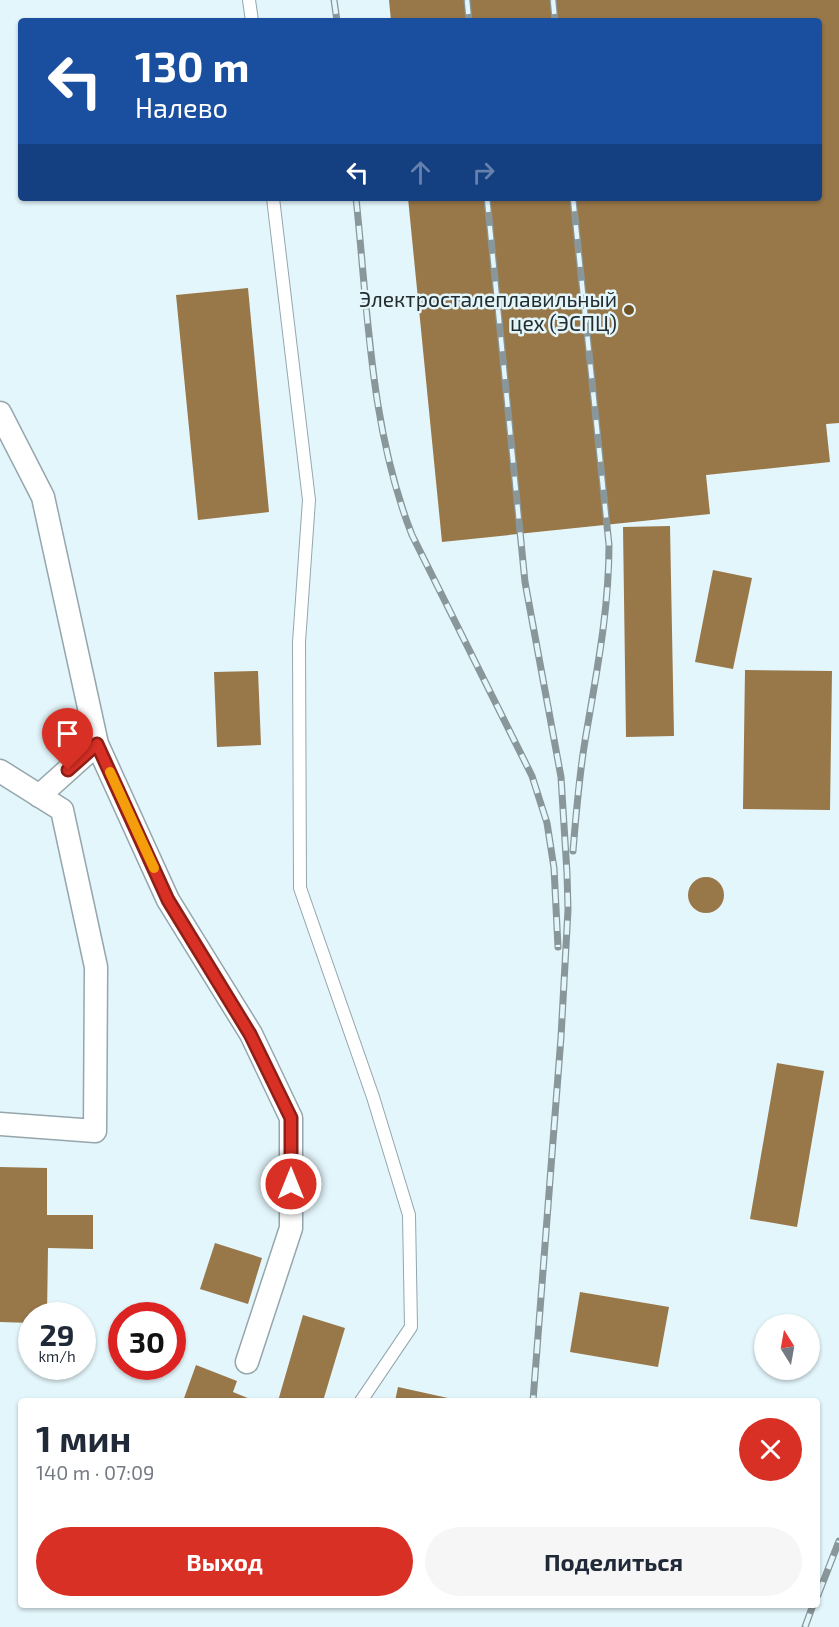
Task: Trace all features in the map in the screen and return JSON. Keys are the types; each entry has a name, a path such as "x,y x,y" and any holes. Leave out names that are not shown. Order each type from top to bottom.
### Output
{"street":[{"path":"0,413 43,497 97,744 168,900 250,1034 291,1118 291,1228 247,1362"},
{"path":"39,796 97,744"},
{"path":"0,771 62,810 96,967 95,1131 0,1124"}],"lane":[{"path":"249,0 252,18"},
{"path":"273,201 309,500 299,642 300,888 373,1097 409,1215 411,1327 363,1398"}],"building":[{"name":"Электросталеплавильный цех (ЭСПЦ)","path":"389,0 839,0 839,423 826,424 830,462 706,475 710,514 442,542 408,201 822,201 822,18 391,18"},
{"path":"248,288 269,512 198,520 176,295"},
{"path":"670,526 674,736 626,737 623,527"},
{"path":"713,570 752,578 733,669 695,662"},
{"path":"745,670 832,671 830,810 743,809"},
{"path":"258,671 261,745 217,747 214,672"},
{"path":"706,877 719,882 724,895 719,908 706,913 693,908 688,895 693,882"},
{"path":"777,1063 824,1071 797,1227 750,1219"},
{"path":"0,1167 47,1168 47,1215 93,1215 93,1249 48,1248 47,1302 18,1302 18,1323 0,1322"},
{"path":"215,1243 262,1258 248,1304 200,1289"},
{"path":"580,1292 669,1307 658,1367 570,1352"},
{"path":"303,1315 345,1328 324,1398 279,1398"},
{"path":"196,1365 237,1381 233,1392 248,1398 184,1398"},
{"path":"398,1387 448,1398 396,1398"}],"railway":[{"path":"334,0 337,18"},
{"path":"467,0 469,18"},
{"path":"553,0 555,18"},
{"path":"356,201 373,369 387,453 398,494 412,535 532,776 547,823 554,868 558,947"},
{"path":"487,201 525,582 561,777 567,873 568,910 561,1037 533,1398"},
{"path":"573,201 609,545 604,619 581,768 573,851"},
{"path":"820,1590 839,1541"},
{"path":"805,1627 812,1608"}],"slow traffic":[{"path":"110,772 154,868"}],"place":[{"name":"Электросталеплавильный цех (ЭСПЦ)","path":"629,310"}],"route":[{"path":"68,770 97,744 168,900 250,1034 291,1118 291,1184"}]}
